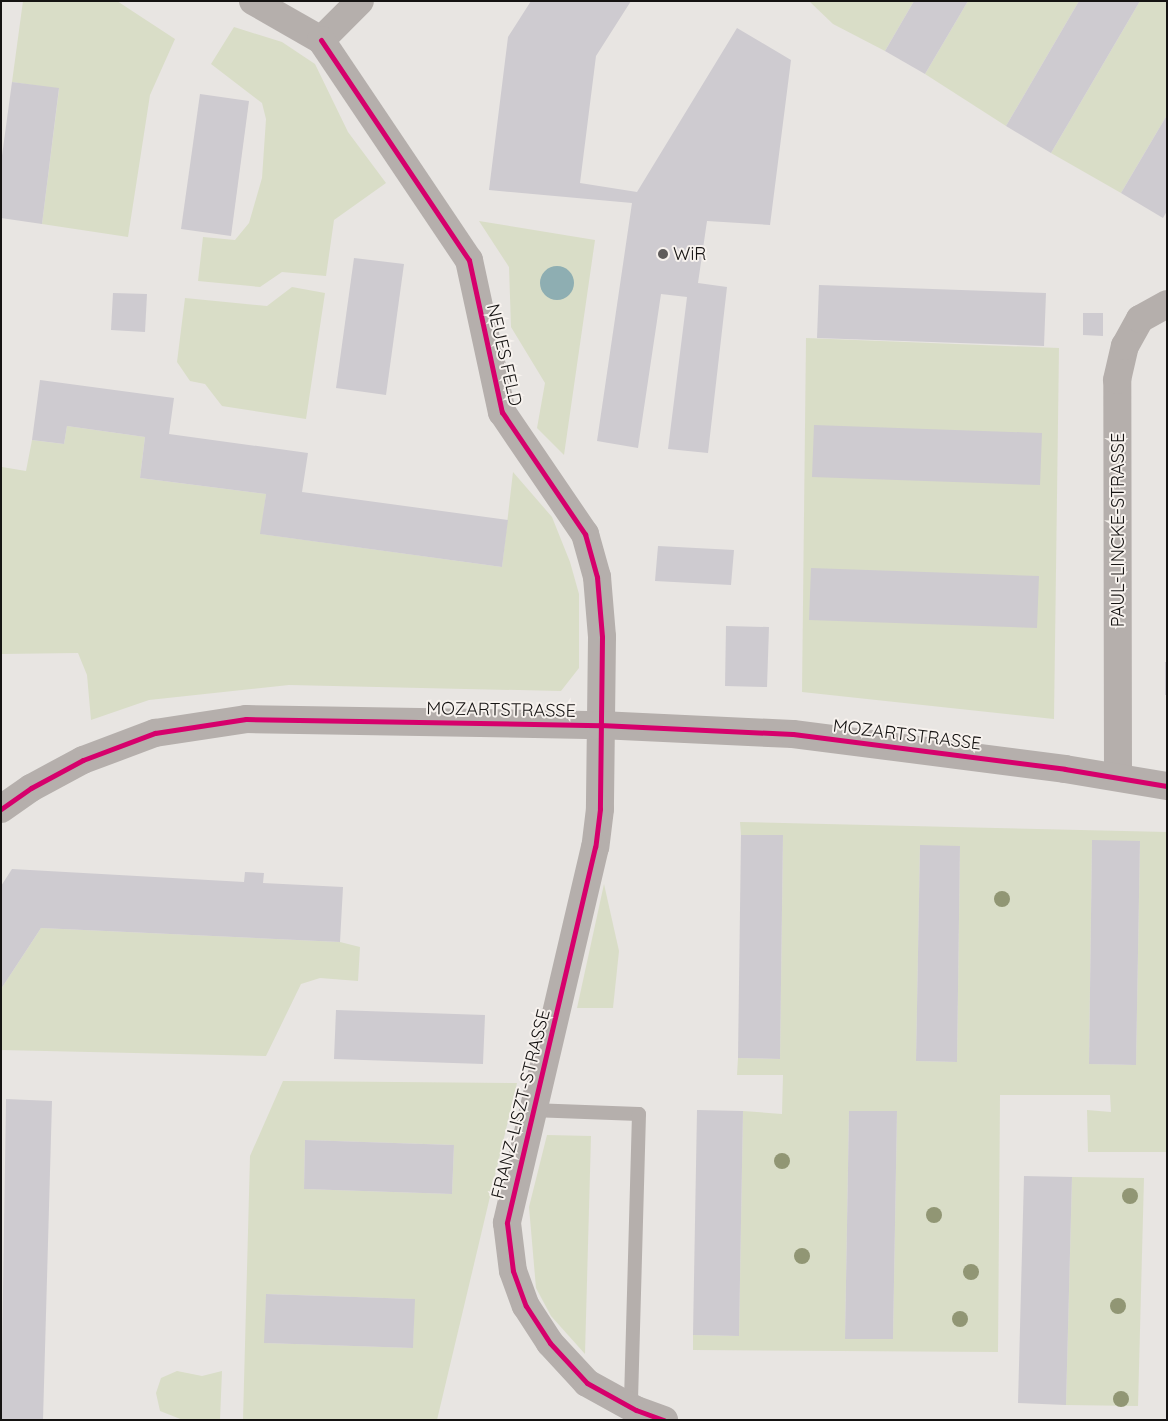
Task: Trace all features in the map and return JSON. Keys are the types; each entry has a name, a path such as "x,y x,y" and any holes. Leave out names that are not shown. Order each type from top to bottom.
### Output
{"street":[{"path":"253,1 321,40 360,1"},
{"name":"NEUES FELD","path":"321,40 469,260 502,412 585,534 597,576 602,637 600,725"},
{"name":"PAUL-LINCKE-STRASSE","path":"1118,777 1117,380 1125,346 1140,319 1167,304"},
{"name":"MOZARTSTRASSE","path":"1,809 31,788 83,760 156,733 246,719 600,725 793,734 1118,777 1167,786"},
{"name":"FRANZ-LISZT-STRASSE","path":"600,725 600,809 595,847 581,920 531,1110 507,1224 513,1271 526,1306 550,1343 587,1383 631,1407 664,1420"}],"lane":[{"path":"531,1110 639,1114 631,1407"}],"green space":[{"path":"23,1 117,1 175,39 150,95 128,237 42,224 59,89 12,82"},
{"path":"914,1 885,51 833,24 810,2"},
{"path":"968,1 1079,1 1006,126 925,74"},
{"path":"1140,1 1167,1 1167,115 1121,193 1051,153"},
{"path":"234,27 282,42 315,64 348,132 386,183 334,220 326,276 282,272 260,287 198,281 203,237 235,240 249,223 262,178 266,119 262,103 211,64"},
{"path":"479,221 595,240 564,455 537,428 545,383 511,327 509,267"},
{"path":"292,287 325,293 306,419 222,406 205,384 190,381 177,362 185,298 267,306"},
{"path":"806,338 1059,348 1054,719 802,692"},
{"path":"67,426 145,437 140,478 266,494 261,534 502,567 513,472 552,517 570,562 579,594 579,668 561,691 289,685 149,700 91,720 87,675 78,653 1,654 2,467 26,471 32,440 64,444"},
{"path":"740,822 1167,832 1167,1152 1088,1152 1087,1110 1111,1112 1110,1095 1000,1095 998,1352 693,1350 693,1335 739,1336 743,1111 782,1114 783,1075 737,1075 738,1058 780,1059 783,836 741,835","holes":["1092,841 1140,842 1136,1065 1089,1064","920,846 960,846 957,1062 916,1061","849,1111 897,1112 893,1339 845,1338"]},
{"path":"604,884 619,951 613,1008 577,1008"},
{"path":"41,928 340,942 360,947 358,981 320,978 301,984 266,1056 1,1050 1,989"},
{"path":"283,1081 517,1083 437,1420 243,1420 250,1156","holes":["305,1140 454,1145 452,1194 304,1189","266,1294 414,1299 413,1348 265,1343"]},
{"path":"547,1135 591,1136 585,1354 551,1316 536,1288 529,1207"},
{"path":"1072,1177 1144,1178 1138,1406 1066,1405"},
{"path":"177,1371 202,1376 222,1371 220,1420 183,1420 160,1411 156,1393 161,1378"}],"water":[{"path":"557,266 564,267 569,271 573,276 573,290 569,295 564,299 557,300 550,299 545,295 541,290 540,283 541,276 545,271 550,267"}],"building":[{"name":"WiR","path":"531,1 631,1 596,56 580,183 637,192 737,28 791,60 770,225 707,221 698,283 727,287 708,453 668,449 687,297 661,294 638,448 597,441 632,203 489,190 508,37"},
{"path":"914,1 968,1 925,74 885,51"},
{"path":"1079,1 1140,1 1051,153 1006,126"},
{"path":"12,82 59,88 42,224 1,218 1,163"},
{"path":"200,94 249,101 231,236 181,229"},
{"path":"1167,115 1167,211 1163,218 1121,193"},
{"path":"354,258 404,264 386,395 336,388"},
{"path":"819,285 1046,293 1044,346 817,338"},
{"path":"113,293 147,294 145,332 111,330"},
{"path":"1083,313 1103,313 1103,336 1083,335"},
{"path":"40,380 174,398 169,434 308,453 302,492 508,520 502,567 260,534 266,494 140,478 145,437 67,426 64,444 32,440"},
{"path":"814,425 1042,433 1040,485 812,477"},
{"path":"658,546 734,550 731,585 655,581"},
{"path":"811,568 1039,576 1037,628 809,620"},
{"path":"726,626 769,627 767,687 725,686"},
{"path":"1165,662 1167,662 1167,695 1165,695"},
{"path":"741,835 783,835 780,1059 738,1058"},
{"path":"1092,840 1140,841 1136,1065 1089,1064"},
{"path":"920,845 960,846 957,1062 916,1061"},
{"path":"12,869 244,882 245,872 264,873 263,883 343,887 340,942 41,928 1,989 1,886"},
{"path":"336,1010 485,1015 483,1064 334,1059"},
{"path":"6,1099 52,1101 43,1420 1,1420"},
{"path":"697,1110 743,1111 739,1336 693,1335"},
{"path":"849,1111 897,1111 893,1339 845,1339"},
{"path":"305,1140 454,1145 452,1194 304,1189"},
{"path":"1024,1176 1072,1177 1066,1405 1018,1403"},
{"path":"266,1294 415,1299 413,1348 264,1343"}],"cycle path":[{"path":"321,40 469,260 502,412 585,534 597,577 602,637 600,809 595,847 507,1223 513,1271 526,1306 550,1343 587,1383 636,1410 664,1420"},
{"path":"1,809 31,788 83,760 155,733 246,719 600,725 793,734 1065,769 1167,786"}],"place":[{"name":"WiR","path":"663,254"}]}
